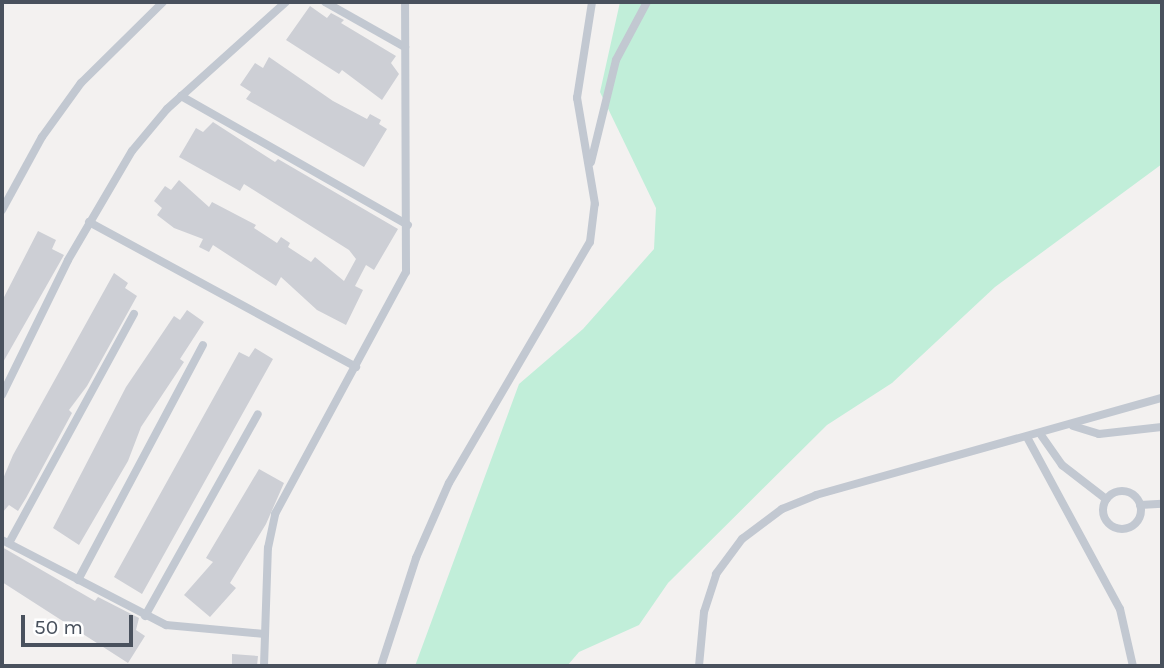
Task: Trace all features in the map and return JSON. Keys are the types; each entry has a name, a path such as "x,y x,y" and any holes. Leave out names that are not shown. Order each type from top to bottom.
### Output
{"lane":[{"path":"2,210 74,92 103,57 163,2"},
{"path":"2,395 89,222 132,151 181,96 286,2"},
{"path":"325,2 405,47"},
{"path":"264,666 268,548 275,514 403,281 408,225 405,2"},
{"path":"381,666 411,571 449,482 518,359 584,256 595,217 591,162 581,131 577,90 592,2"},
{"path":"591,162 616,60 647,2"},
{"path":"181,96 408,225"},
{"path":"89,222 356,367"},
{"path":"134,314 5,542 145,616 188,630 265,634"},
{"path":"78,580 203,345"},
{"path":"699,666 704,612 716,574 737,544 768,517 816,495 1028,439 1162,398"},
{"path":"145,616 258,414"},
{"path":"1073,426 1099,434 1162,427"},
{"path":"1041,435 1062,465 1106,499"},
{"path":"1028,439 1111,590 1126,628 1133,666"},
{"path":"1106,499 1122,491 1140,505 1162,504"},
{"path":"1106,499 1104,517 1119,529 1136,523 1140,505"}],"green space":[{"path":"620,2 1162,2 1162,164 995,287 892,383 827,425 668,583 639,625 579,652 567,666 415,666 519,384 583,329 654,249 656,208 600,92"}],"building":[{"path":"310,6 327,18 331,13 344,20 341,23 396,56 391,63 399,74 382,100 342,70 339,74 286,40"},
{"path":"269,57 333,101 367,119 370,114 381,120 379,124 387,129 364,167 246,99 251,92 240,85 255,63 263,68"},
{"path":"213,122 275,162 278,159 398,229 374,270 366,265 355,286 363,290 346,325 317,310 281,277 276,286 213,245 209,252 199,247 203,239 174,228 157,215 162,208 154,201 165,186 171,190 179,180 209,207 212,202 256,225 254,228 277,243 281,237 290,243 288,247 311,262 315,257 344,281 356,259 349,250 244,184 240,191 179,157 196,128 203,132"},
{"path":"38,231 56,240 52,249 64,255 2,364 2,301"},
{"path":"114,273 128,283 125,288 137,296 87,386 69,410 72,413 18,511 9,505 2,513 2,481 13,455"},
{"path":"187,310 204,322 180,359 184,362 141,427 128,461 79,545 53,528 126,387 174,316 180,320"},
{"path":"255,348 273,359 142,594 114,577 239,352 249,357"},
{"path":"259,469 284,483 266,524 230,583 236,588 210,617 184,595 213,562 206,558"},
{"path":"2,547 95,601 98,597 139,618 136,630 145,636 128,663 2,582"},
{"path":"232,654 258,656 257,666 232,666"}]}
